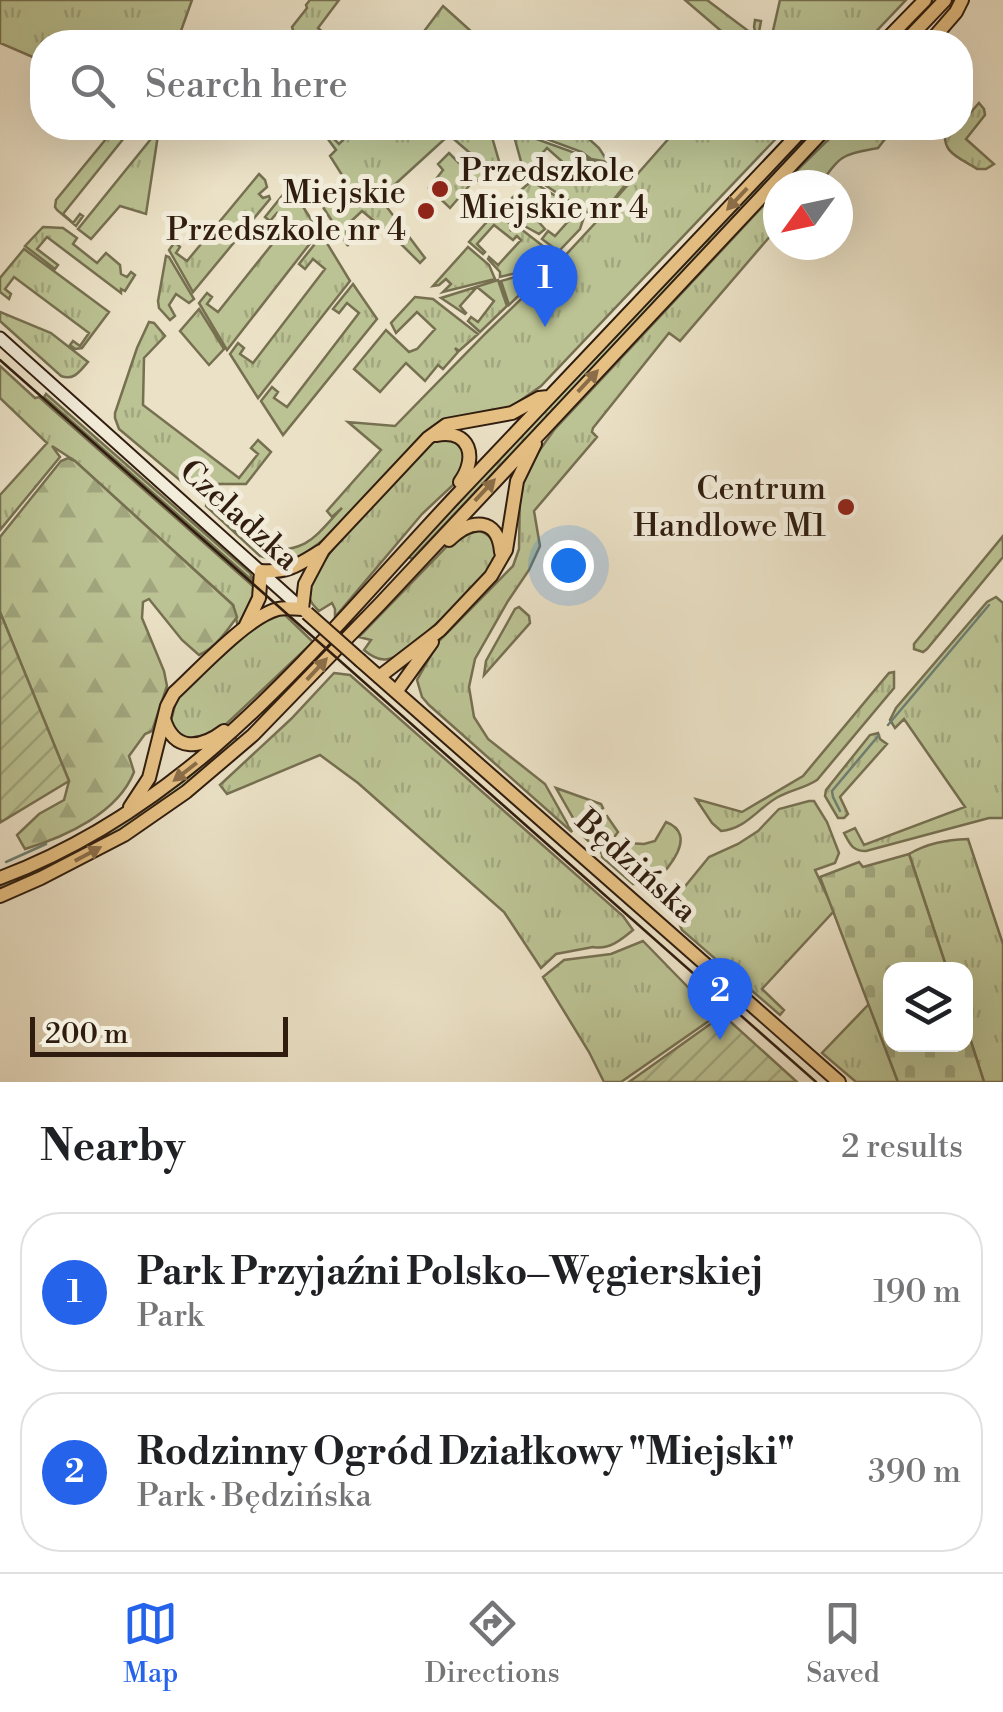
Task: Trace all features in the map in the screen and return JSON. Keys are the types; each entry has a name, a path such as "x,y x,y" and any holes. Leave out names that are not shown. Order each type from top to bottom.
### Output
{"main road":[{"path":"896,30 925,0"},
{"path":"916,30 945,0"},
{"path":"940,30 962,0"},
{"path":"0,878 48,858 124,816 177,779 242,723 793,140"},
{"path":"0,896 124,835 208,774 284,705 814,140"},
{"path":"798,157 823,140"},
{"name":"Czeladzka","path":"0,338 441,732"},
{"path":"124,816 149,778 174,693 244,628 281,608 305,611 305,584 323,550 424,442 446,426 512,414 539,398 551,396"},
{"path":"379,677 440,630 502,560 516,481 543,428"},
{"path":"433,435 456,435 470,455 468,471 453,499"},
{"path":"428,552 443,546 459,530 480,524 498,535 502,560"},
{"path":"244,628 260,598 260,571 290,570 323,550"},
{"path":"396,692 440,630"},
{"path":"164,719 176,740 190,745 202,744 232,724 242,723"},
{"name":"Będzińska","path":"441,732 839,1082"}],"green space":[{"path":"0,0 192,0 181,30 30,30 30,56 0,43"},
{"path":"310,0 339,0 320,30 293,30"},
{"path":"685,0 707,0 747,30 720,30"},
{"path":"780,0 906,0 877,30 773,30"},
{"path":"443,6 470,30 425,30"},
{"path":"979,103 985,115 973,130 973,110"},
{"path":"105,140 122,140 63,214 73,223 80,214 83,216 76,226 57,210 56,200"},
{"path":"150,140 157,140 146,214 120,206 91,239 78,229"},
{"path":"329,140 339,144 343,140 444,140 380,198 425,258 420,263 362,211 346,226 348,246 321,204 328,199 335,208 354,194 330,156 336,150"},
{"path":"455,140 493,140 501,168 499,178"},
{"path":"515,140 539,140 590,161 611,165 625,185 604,212 667,140 775,140 541,386 504,412 455,419 322,541 289,565 260,556 206,506 211,498 221,500 225,522 263,553 309,541 342,508 332,517 327,511 381,450 348,422 395,426 554,267 541,274 509,305 501,281 560,262 500,277 489,257 498,265 521,240 517,236 513,240 494,225 477,244 483,254 469,242 493,215 514,225 510,231 515,226 521,229 561,260 598,220 539,181 542,178 548,182 565,164 547,148 530,167 538,174 535,178 525,176"},
{"path":"549,140 590,140 608,162 591,159"},
{"path":"801,140 808,140 779,170 772,170"},
{"path":"828,140 884,140 878,148 857,152 833,167 797,170"},
{"path":"946,140 967,140 994,164 977,169 948,149"},
{"path":"449,153 466,170 478,164 488,173 480,182 475,179 450,208 429,188 443,170 438,164"},
{"path":"259,174 267,187 259,194 270,199 193,292 169,250 175,242 180,247 176,253 187,261"},
{"path":"763,180 763,187 412,559 408,556"},
{"path":"529,183 585,214 580,229 558,251 542,239 548,231 555,236 571,218 554,202 537,220 545,229 539,234 519,223 512,198"},
{"path":"290,186 319,232 227,350 199,303 207,293 212,297 207,304 218,312 289,223 277,213 270,221 265,217"},
{"path":"763,206 763,244 680,341 669,333 593,428 597,437 534,511 540,546 475,659 469,687 474,717 488,739 545,784 572,832 429,705 417,680 439,641 513,566 519,549 520,488 534,458 554,430"},
{"path":"43,227 63,228 77,238 73,244 97,263 106,253 120,265 121,274 135,275 125,291 121,289 121,293 47,237 37,249 58,265 55,269 25,246"},
{"path":"322,235 350,281 258,398 230,354 238,343 244,348 240,354 253,363 325,269 313,259 305,269 299,264"},
{"path":"468,247 489,265 495,279 443,292 451,284 446,279 433,286"},
{"path":"24,249 109,312 82,348 70,345 73,341 80,346 89,333 14,277 5,289 11,294 9,299 0,292 0,278"},
{"path":"166,256 194,299 189,303 176,294 169,305 175,316 170,320 158,301"},
{"path":"498,280 507,306 480,332 468,321 471,317 478,322 494,301 477,287 460,306 465,314 441,298"},
{"path":"353,284 377,319 283,435 261,401 272,387 278,392 274,398 287,407 359,313 347,303 339,313 333,309"},
{"path":"415,297 433,299 478,334 459,351 455,348 458,352 443,369 438,365 425,381 406,363 380,392 354,369 386,330 409,352 417,349 435,329 417,312 396,333 391,323"},
{"path":"199,309 224,349 209,365 180,331"},
{"path":"0,312 51,333 88,362 73,376 61,376 0,321"},
{"path":"149,322 165,336 144,358 143,405 239,478 258,454 251,448 258,440 271,452 246,484 206,484 194,492 119,429 115,413"},
{"path":"0,366 254,587 255,593 238,627 233,605 75,461 52,446 60,457 0,530 0,495 47,443 0,398"},
{"path":"46,394 250,573 254,582 44,397"},
{"path":"446,439 463,450 465,461 452,486 422,514 335,617 332,603 319,611 310,600 309,591 326,559 426,446"},
{"path":"68,458 233,605 237,617 215,644 199,655 149,599 143,602 142,618 167,686 152,731 145,734 129,756 134,772 116,800 89,821 25,849 17,835 39,814 64,800 69,781 0,612 0,537 61,461"},
{"path":"471,530 490,537 496,547 495,560 484,576 401,653 385,659 364,650 371,640 359,637 457,536"},
{"path":"1003,536 1003,557 927,649 914,649 914,644"},
{"path":"996,597 1003,603 1003,818 989,818 866,851 854,848 844,833 855,828 864,845 965,807 904,719 895,728 890,720 987,602"},
{"path":"519,607 529,616 530,623 484,675 486,661"},
{"path":"0,612 69,781 1,822 0,818"},
{"path":"282,612 313,642 222,728 190,741 174,730 171,721 177,697 242,638"},
{"path":"894,672 894,688 817,780 778,797 738,826 721,831 712,823 696,799 742,812 803,776 889,673"},
{"path":"334,673 350,675 623,916 633,930 610,946 556,954 541,968 504,912 358,783 320,755 227,794 220,785"},
{"path":"878,733 887,744 840,797 848,814 838,818 825,796 826,790 870,735"},
{"path":"234,737 239,741 136,820 0,889 0,884 63,856 124,822 182,782"},
{"path":"556,788 601,804 603,808 597,812 601,819 607,816 618,832 609,844 618,852 627,843 655,841 666,822 680,835 678,852 653,884 633,884 584,837"},
{"path":"814,801 827,822 839,853 835,863 815,870 834,911 762,989 784,1010 780,1015 682,930 680,907 673,901 709,857 758,831 779,809"},
{"path":"968,839 1003,944 1003,1082 984,1082 973,1048 973,962 945,962 909,854 937,843"},
{"path":"909,854 945,962 883,962 883,1043 820,877 859,862 863,867"},
{"path":"643,941 716,1016 621,1082 604,1082 543,977 564,960 611,954"},
{"path":"869,1004 883,1052 887,1052 898,1082 856,1082 822,1053"},
{"path":"723,1015 797,1082 629,1082"},
{"path":"973,1048 984,1082 898,1082 887,1052 973,1052"}],"waterway":[{"path":"888,725 989,605"},
{"path":"840,811 832,791 879,735"},
{"path":"6,862 46,844"}],"tram line":[{"path":"0,360 816,1082"}],"place":[{"name":"Przedszkole Miejskie nr 4","path":"440,189"},
{"name":"Miejskie Przedszkole nr 4","path":"426,211"},
{"name":"Park Przyjaźni Polsko–Węgierskiej","path":"545,327"},
{"name":"Centrum Handlowe M1","path":"846,507"},
{"name":"Rodzinny Ogród Działkowy \"Miejski\"","path":"720,1040"}]}
